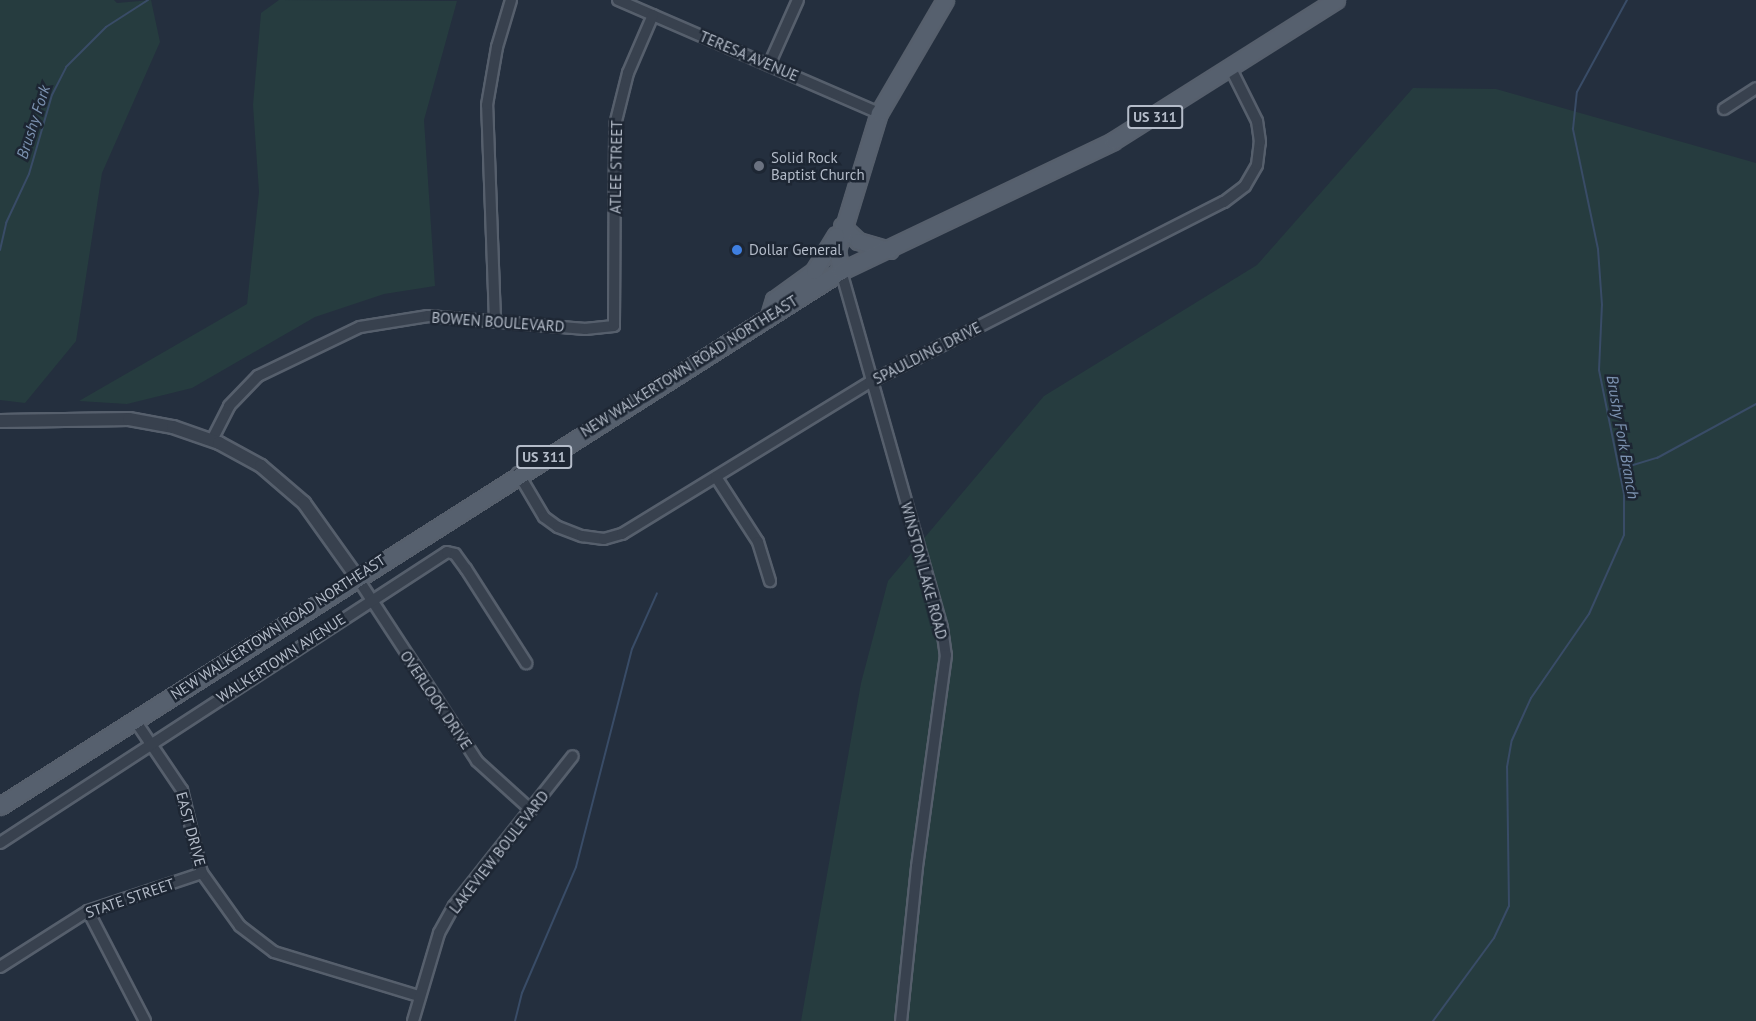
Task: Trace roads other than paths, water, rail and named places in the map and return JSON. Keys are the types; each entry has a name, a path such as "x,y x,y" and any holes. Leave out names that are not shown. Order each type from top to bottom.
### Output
{"main road":[{"path":"841,270 837,250 842,226 879,113 945,0"},
{"name":"NEW WALKERTOWN ROAD NORTHEAST","path":"0,806 356,576 841,270 890,250 946,219 1113,141 1173,106 1336,0"},
{"path":"842,226 858,241 890,250"},
{"path":"769,316 774,300 814,271 842,226"}],"street":[{"path":"495,320 487,105 497,47 512,0"},
{"name":"TERESA AVENUE","path":"618,0 879,113"},
{"path":"769,64 798,0"},
{"name":"ATLEE STREET","path":"614,326 617,114 628,73 653,15"},
{"name":"SPAULDING DRIVE","path":"518,473 544,517 582,536 604,539 622,534 870,382 1224,202 1245,186 1257,165 1260,142 1257,121 1230,67"},
{"path":"1724,110 1756,88"},
{"name":"WINSTON LAKE ROAD","path":"841,270 870,382 942,628 946,655 917,867 901,1021"},
{"name":"BOWEN BOULEVARD","path":"212,440 229,406 250,383 342,333 410,317 495,320 585,329 614,326"},
{"path":"0,421 129,419 173,426 212,440 261,466 291,490 312,513 356,576"},
{"path":"716,477 758,542 770,581"},
{"name":"WALKERTOWN AVENUE","path":"0,843 148,743 451,552 466,569 526,663"},
{"name":"OVERLOOK DRIVE","path":"356,576 477,761 531,810"},
{"name":"EAST DRIVE","path":"134,719 148,743 182,790 202,873 230,914 264,946 303,963 419,996"},
{"name":"LAKEVIEW BOULEVARD","path":"414,1021 419,996 439,933 454,906 573,756"},
{"name":"STATE STREET","path":"0,967 88,911 202,873"},
{"path":"88,911 145,1021"}],"waterway":[{"name":"Brushy Fork","path":"0,250 6,223 29,174 52,95 66,67 106,27 148,0"},
{"name":"Brushy Fork Branch","path":"1433,1021 1494,938 1509,906 1507,767 1512,740 1531,698 1589,614 1624,535 1624,494 1599,370 1602,305 1598,249 1573,129 1577,92 1627,0"},
{"path":"1620,469 1657,458 1756,404"},
{"path":"515,1021 522,993 576,867 632,649 657,593"}],"place":[{"name":"Solid Rock Baptist Church","path":"759,166"},
{"name":"Dollar General","path":"737,250"}]}
